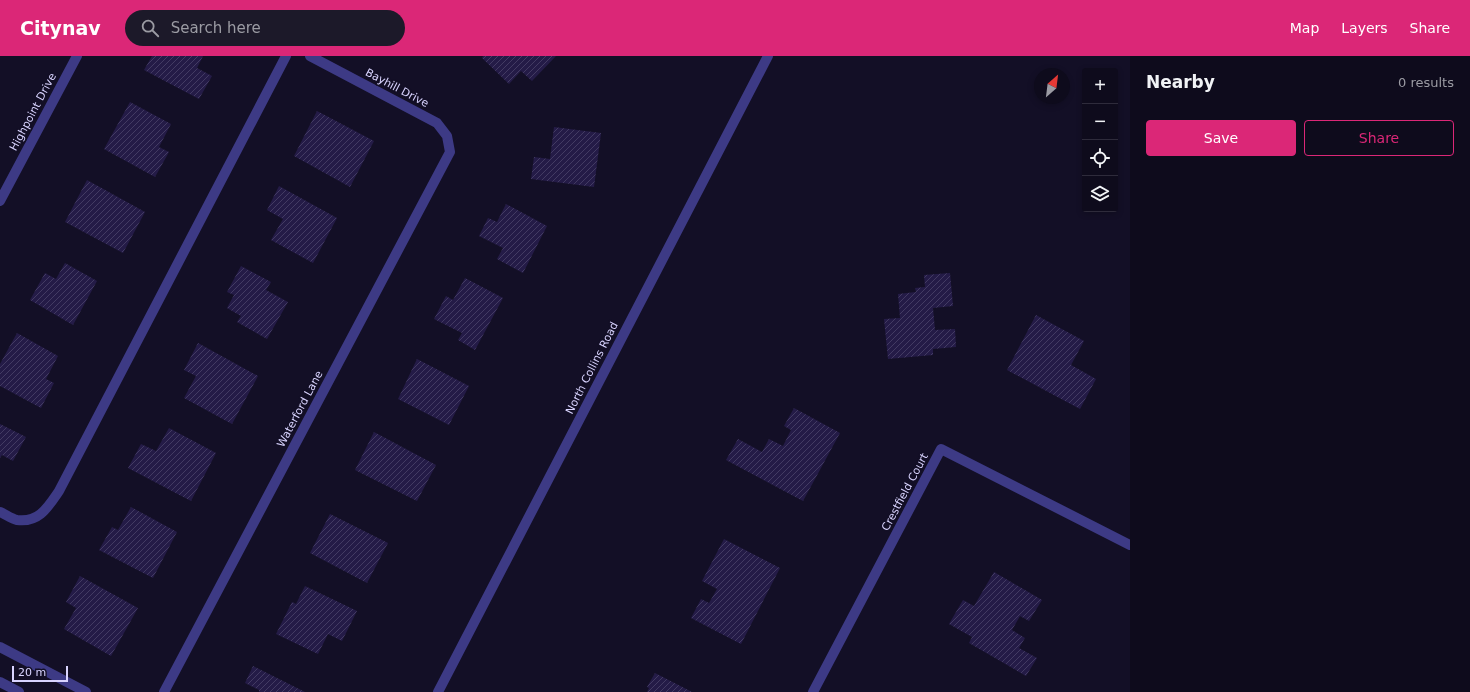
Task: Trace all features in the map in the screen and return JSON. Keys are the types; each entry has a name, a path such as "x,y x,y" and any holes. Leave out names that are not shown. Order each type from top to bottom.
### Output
{"street":[{"name":"Highpoint Drive","path":"0,201 76,56"},
{"path":"0,512 17,520 31,519 46,511 58,491 286,56"},
{"name":"Bayhill Drive","path":"310,56 437,123 447,136"},
{"name":"North Collins Road","path":"438,692 768,56"},
{"name":"Waterford Lane","path":"164,692 450,152 447,136"},
{"name":"Crestfield Court","path":"813,692 941,449 1130,545"},
{"path":"0,646 86,692"},
{"path":"0,682 20,692"}],"building":[{"path":"152,56 203,56 197,68 212,76 199,99 144,70"},
{"path":"483,56 556,56 532,81 521,71 509,84 482,58"},
{"path":"130,102 171,124 159,147 169,152 155,177 104,149"},
{"path":"317,111 374,141 350,187 294,156"},
{"path":"554,127 601,133 594,187 531,179 534,157 550,159"},
{"path":"87,180 145,212 123,253 65,222"},
{"path":"279,186 337,218 313,263 271,240 283,219 267,210"},
{"path":"506,204 547,226 523,273 497,259 503,248 479,236 488,218 497,222"},
{"path":"65,263 97,281 73,325 30,300 45,273 56,279"},
{"path":"241,266 271,282 266,290 288,302 267,339 237,322 241,316 227,308 234,295 227,292"},
{"path":"950,273 953,306 933,308 935,330 955,329 956,347 933,349 933,355 888,359 884,319 900,318 898,294 916,292 915,288 925,287 924,275"},
{"path":"465,278 503,298 475,350 458,340 462,333 434,319 446,296 453,300"},
{"path":"1036,315 1084,341 1071,365 1096,379 1080,409 1007,370"},
{"path":"17,333 58,356 46,379 54,383 41,408 0,386 0,364"},
{"path":"198,343 258,376 232,424 184,398 196,376 184,370"},
{"path":"417,359 469,386 449,425 398,399"},
{"path":"794,408 840,433 803,501 726,460 738,439 762,452 769,439 783,446 791,430 784,426"},
{"path":"0,424 26,437 13,461 2,455 0,458"},
{"path":"169,428 216,453 191,501 128,468 141,444 156,451"},
{"path":"374,432 436,465 417,501 355,470"},
{"path":"131,507 177,532 153,578 99,550 112,527 118,530"},
{"path":"330,514 388,543 367,583 310,553"},
{"path":"724,539 780,568 741,644 691,618 701,599 709,603 717,589 702,581"},
{"path":"994,572 1042,600 1029,621 1020,616 1012,630 1025,638 1019,648 1037,658 1026,676 969,643 972,637 949,624 963,600 974,606"},
{"path":"80,576 138,608 111,656 64,629 76,608 66,602"},
{"path":"305,586 357,611 342,641 328,634 318,654 276,634 292,602 296,604"},
{"path":"253,666 305,692 259,692 259,690 245,683"},
{"path":"655,673 692,692 647,692 649,688 647,687"}]}
